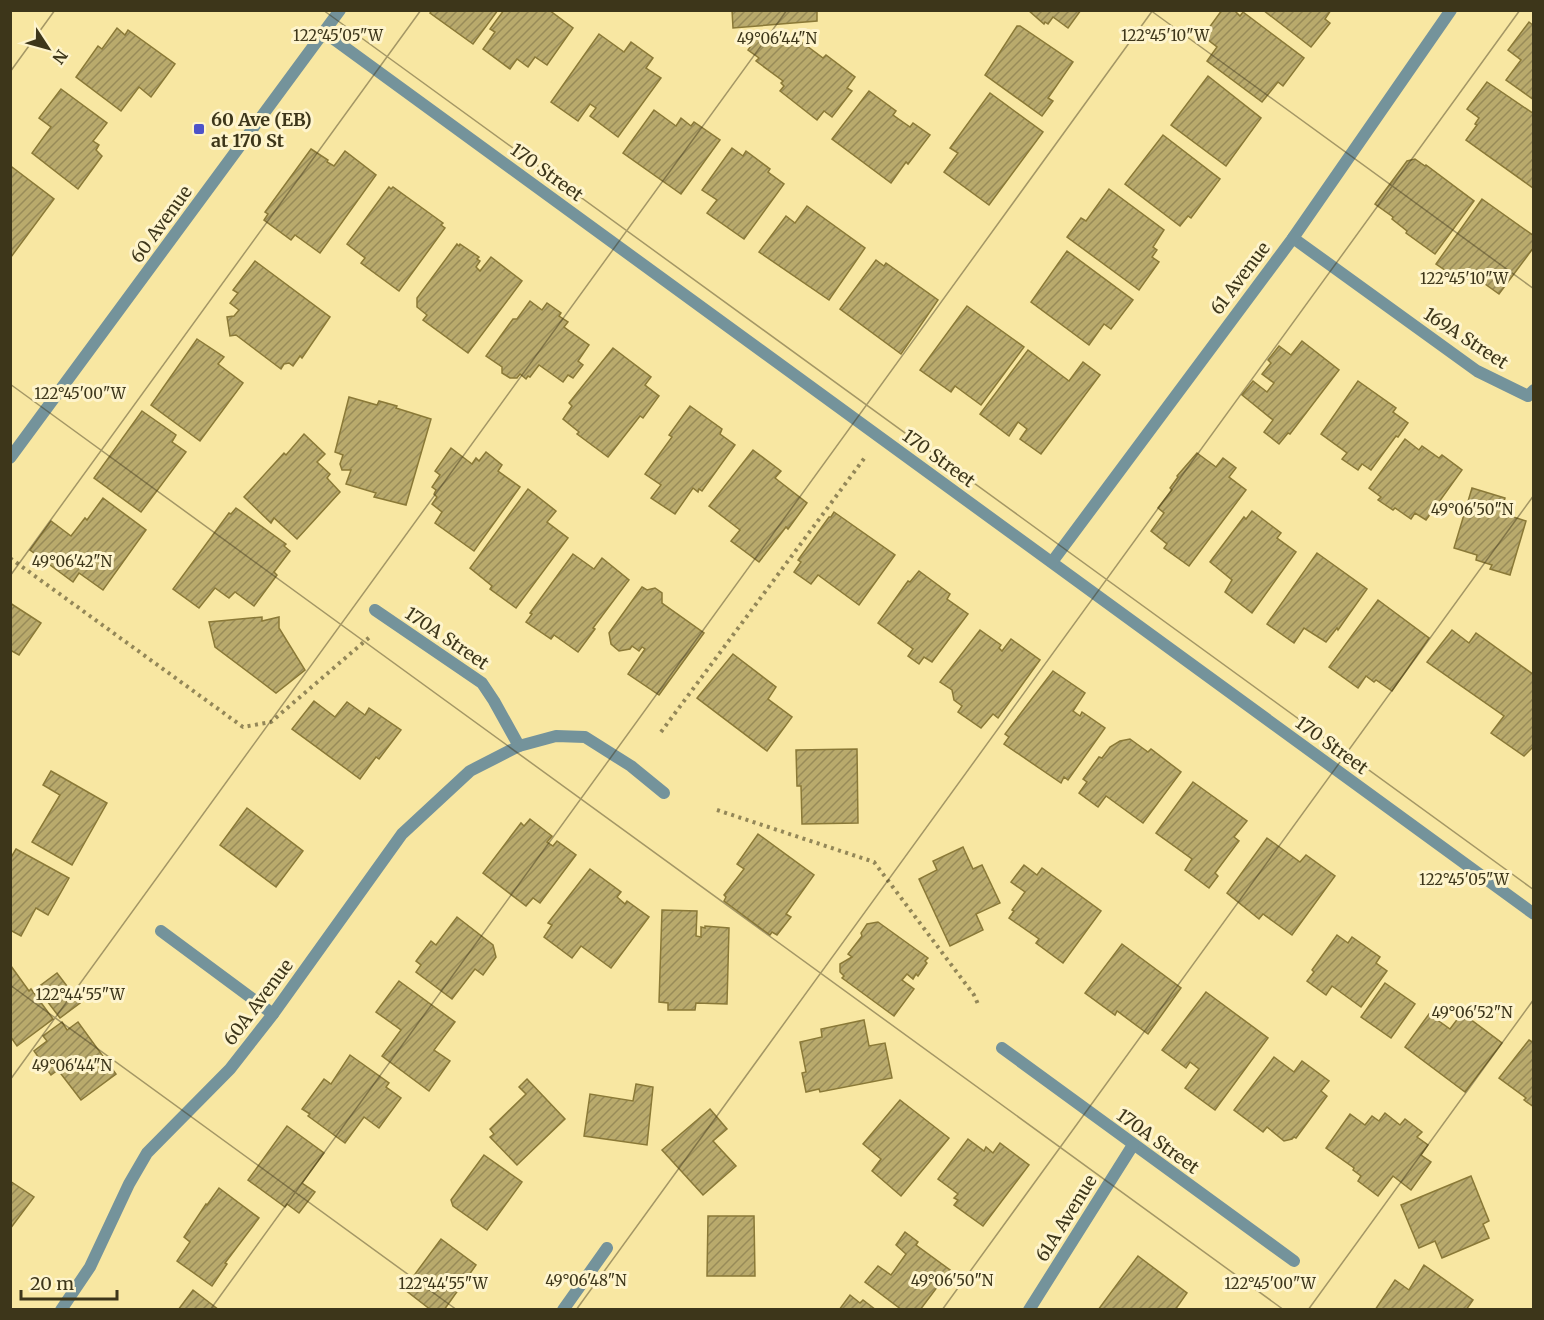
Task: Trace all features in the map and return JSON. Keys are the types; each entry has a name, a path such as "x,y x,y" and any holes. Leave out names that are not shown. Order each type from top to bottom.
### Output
{"street":[{"name":"60 Avenue","path":"10,458 340,10"},
{"name":"61 Avenue","path":"1052,562 1293,238 1451,10"},
{"name":"170 Street","path":"324,32 1533,914"},
{"name":"169A Street","path":"1293,238 1477,372 1528,396 1533,390"},
{"name":"170A Street","path":"375,610 482,683 519,746"},
{"path":"519,746 556,736 585,737 631,766 664,793"},
{"name":"60A Avenue","path":"61,1310 90,1267 129,1184 147,1153 230,1069 273,1014 402,834 470,771 519,746"},
{"path":"161,931 273,1014"},
{"name":"170A Street","path":"1002,1048 1294,1261"},
{"name":"61A Avenue","path":"1029,1310 1133,1145"},
{"path":"563,1310 607,1248"}],"path":[{"path":"662,732 866,456"},
{"path":"10,558 243,727 271,722 388,620"},
{"path":"717,810 874,862 978,1004"}],"building":[{"path":"432,10 498,10 473,44 430,13"},
{"path":"504,10 549,10 573,28 547,65 535,57 528,67 517,59 510,69 483,49 495,32 490,29"},
{"path":"732,10 817,10 817,21 733,28"},
{"path":"1028,10 1081,10 1068,28 1053,17 1048,24 1045,22 1044,24"},
{"path":"1222,10 1234,10 1240,16 1243,12 1304,58 1283,86 1278,82 1262,102 1207,61 1217,47 1203,36"},
{"path":"1263,10 1331,10 1325,19 1330,23 1311,47"},
{"path":"1529,22 1534,26 1534,100 1506,80 1521,60 1508,50"},
{"path":"1017,26 1073,62 1048,98 1053,101 1042,116 985,75"},
{"path":"117,28 125,35 128,30 175,64 151,97 139,87 121,111 76,77 98,46 102,49"},
{"path":"599,34 624,52 631,42 653,58 646,68 661,78 618,137 590,116 596,108 590,104 578,121 551,102"},
{"path":"759,34 769,42 775,36 787,45 795,37 823,58 826,55 855,77 847,88 852,91 832,117 824,111 817,120 780,91 784,86 781,83 783,81 756,61 759,58 748,50"},
{"path":"1208,76 1261,118 1226,166 1171,125"},
{"path":"1487,82 1534,114 1533,188 1466,140 1477,125 1475,124 1479,118 1467,109"},
{"path":"61,89 107,123 93,141 99,145 96,150 102,156 78,189 32,153 51,127 39,118"},
{"path":"869,91 896,111 893,115 910,127 913,123 930,135 891,183 832,139"},
{"path":"990,93 1043,132 989,205 944,172 958,153 950,148"},
{"path":"654,110 676,126 681,118 691,126 694,122 720,140 681,194 623,153"},
{"path":"1163,135 1220,179 1191,218 1188,216 1180,226 1125,184"},
{"path":"732,148 743,156 746,151 770,169 768,172 784,184 744,239 707,213 717,200 702,190"},
{"path":"311,149 334,166 345,151 376,175 320,253 295,235 291,240 264,220 268,214 265,212"},
{"path":"1415,159 1474,201 1435,254 1406,233 1407,231 1392,219 1393,217 1375,204 1407,161"},
{"path":"12,167 54,199 11,257 10,169"},
{"path":"389,187 391,189 393,187 443,223 441,225 445,228 399,291 361,263 365,258 347,244"},
{"path":"1109,189 1164,230 1153,247 1157,250 1152,257 1159,262 1139,290 1067,237 1081,218 1086,221"},
{"path":"1482,199 1534,236 1534,247 1499,294 1471,274 1464,283 1436,264"},
{"path":"807,206 865,248 829,300 759,252 786,216 795,223"},
{"path":"457,244 479,257 477,259 480,261 476,267 480,271 491,257 522,281 468,353 423,320 427,315 417,307 417,298"},
{"path":"1067,251 1133,300 1111,329 1104,324 1089,345 1031,302"},
{"path":"876,260 884,266 886,263 938,300 901,354 840,309"},
{"path":"255,261 330,317 302,358 300,356 293,366 289,363 284,364 281,369 236,335 230,336 227,317 234,316 239,310 230,303 238,293 233,290"},
{"path":"530,301 542,310 547,303 561,313 559,316 568,322 564,327 589,345 578,361 583,365 573,378 568,375 563,382 539,365 526,379 520,374 517,378 510,378 502,373 502,367 486,356 513,319 517,319"},
{"path":"967,306 1024,347 981,405 955,386 951,392 920,370"},
{"path":"197,339 224,357 218,364 243,383 200,441 151,405"},
{"path":"1302,341 1339,370 1290,434 1288,433 1279,444 1264,432 1273,420 1242,395 1253,381 1267,392 1274,383 1262,374 1271,363 1268,360 1279,346 1291,355"},
{"path":"613,348 651,377 645,385 659,396 643,418 640,416 608,457 577,434 579,432 563,419 572,406 569,403"},
{"path":"1028,350 1069,381 1083,362 1100,375 1041,454 1020,439 1027,429 1018,422 1009,436 980,414"},
{"path":"1358,381 1396,408 1393,412 1408,423 1371,470 1362,464 1358,470 1342,459 1347,453 1321,434"},
{"path":"349,397 377,405 379,401 431,419 406,505 374,497 376,493 346,484 351,470 342,470 340,464 343,455 335,452"},
{"path":"690,406 722,429 720,434 735,445 702,491 699,489 698,492 693,488 675,514 651,498 661,485 645,474 672,437 669,435"},
{"path":"142,411 176,435 172,442 186,452 141,512 94,478"},
{"path":"304,434 325,454 317,462 330,474 327,478 340,492 297,539 274,518 271,523 244,497"},
{"path":"1405,439 1419,450 1422,446 1439,458 1442,455 1462,470 1426,520 1415,513 1411,519 1395,508 1393,510 1378,500 1381,497 1369,488"},
{"path":"451,448 472,464 476,458 479,461 486,452 502,465 498,471 520,487 474,551 435,523 442,512 432,504 437,497 434,494 436,490 432,487 440,475 435,471"},
{"path":"753,450 781,471 775,478 807,503 759,562 731,541 740,530 709,506"},
{"path":"1197,453 1216,467 1223,458 1236,468 1229,477 1246,490 1189,566 1164,548 1167,544 1151,531 1164,513 1158,508 1172,490 1170,488 1177,476"},
{"path":"1472,488 1505,498 1501,513 1526,521 1510,575 1490,569 1492,565 1476,560 1477,555 1454,548"},
{"path":"528,489 556,511 547,522 568,538 516,608 490,589 492,586 470,568"},
{"path":"103,498 146,530 103,590 79,573 73,582 30,550 51,521 71,536 85,518 87,520"},
{"path":"236,508 286,544 284,546 290,551 274,572 277,575 254,606 235,592 229,598 215,588 199,608 173,589 229,513 231,514"},
{"path":"1252,511 1281,533 1277,538 1296,552 1252,613 1225,592 1232,580 1210,562 1244,517 1246,519"},
{"path":"834,512 895,555 859,605 818,575 811,584 794,572 801,562 798,560"},
{"path":"1317,553 1367,589 1338,630 1337,628 1326,642 1304,628 1294,643 1267,624"},
{"path":"573,554 594,569 602,558 629,580 578,652 554,635 551,639 526,622 532,614 530,613"},
{"path":"919,571 950,594 947,599 968,614 932,662 924,657 919,664 908,656 913,649 878,623 908,581 910,582"},
{"path":"642,587 647,590 655,588 662,593 662,603 704,633 659,695 628,674 645,649 642,647 639,651 632,646 630,649 619,651 611,644 609,633"},
{"path":"1378,600 1429,638 1392,691 1366,676 1358,688 1329,667"},
{"path":"10,603 41,623 19,655 10,650"},
{"path":"262,617 262,621 279,617 279,628 305,670 276,693 215,647 209,622"},
{"path":"980,630 1001,645 999,648 1002,651 1011,639 1040,660 998,718 993,714 981,728 958,712 962,706 954,700 952,690 940,682"},
{"path":"1452,630 1469,643 1476,633 1534,675 1534,746 1524,756 1491,733 1504,716 1427,662"},
{"path":"733,654 776,687 768,699 792,717 767,751 697,698"},
{"path":"1053,671 1085,693 1073,711 1080,716 1082,712 1105,728 1068,780 1064,777 1061,783 1004,744 1009,737 1005,734"},
{"path":"314,701 335,717 347,702 365,715 369,708 401,730 379,759 376,757 360,779 292,729"},
{"path":"1130,739 1148,752 1151,749 1181,772 1143,823 1106,796 1098,807 1079,793 1087,782 1083,779 1099,757 1102,758 1110,747 1120,741"},
{"path":"857,749 858,823 802,824 801,786 797,786 796,750"},
{"path":"51,771 107,803 72,865 32,842 60,795 43,785"},
{"path":"1193,782 1247,821 1234,837 1239,841 1215,873 1218,876 1209,888 1185,870 1192,859 1156,833"},
{"path":"247,808 303,851 276,887 220,845"},
{"path":"530,819 552,836 547,842 553,846 557,841 576,855 540,903 533,898 526,906 483,873 521,823 524,826"},
{"path":"758,834 814,875 786,914 791,917 777,935 772,932 770,935 724,901 726,897 724,895 744,869 737,864"},
{"path":"1267,838 1300,862 1306,855 1335,876 1292,935 1263,914 1259,919 1227,893"},
{"path":"963,847 973,869 982,865 1000,903 976,914 983,930 950,946 919,879 937,870 933,861"},
{"path":"16,849 69,878 48,915 36,908 21,936 10,930 10,859"},
{"path":"1024,865 1037,875 1042,868 1101,911 1063,963 1036,943 1039,939 1009,918 1025,892 1011,882"},
{"path":"590,869 621,892 617,897 625,904 627,901 649,917 611,968 581,946 572,958 544,937 552,925 548,923"},
{"path":"662,910 697,911 696,936 701,937 701,927 705,928 705,926 729,928 727,1004 696,1003 695,1010 668,1010 668,1003 659,1002"},
{"path":"457,917 493,945 496,957 483,975 475,969 452,999 416,972 421,965 416,961 431,941 436,945"},
{"path":"878,922 928,958 918,976 916,974 913,979 907,974 902,980 914,989 894,1016 842,978 844,976 840,972 840,964 852,957 848,954 862,936 861,933 867,924"},
{"path":"1337,935 1348,943 1352,937 1380,957 1376,963 1387,971 1361,1007 1332,986 1326,995 1307,981 1314,972 1312,970"},
{"path":"1122,944 1181,988 1148,1034 1117,1011 1115,1015 1085,993"},
{"path":"11,966 53,1019 17,1046 10,1036"},
{"path":"57,973 80,1003 60,1018 37,988"},
{"path":"399,981 455,1022 434,1050 450,1061 429,1091 382,1056 401,1030 376,1012"},
{"path":"1385,983 1415,1004 1391,1038 1361,1017"},
{"path":"1206,992 1268,1038 1215,1110 1185,1088 1199,1069 1190,1062 1186,1068 1162,1050"},
{"path":"1462,1013 1502,1043 1465,1092 1405,1047 1429,1014 1450,1029"},
{"path":"864,1020 869,1046 885,1043 892,1078 820,1092 819,1089 806,1092 802,1073 806,1072 800,1042 822,1037 821,1029"},
{"path":"62,1022 67,1030 78,1022 116,1074 81,1100 58,1070 51,1075 34,1051 47,1041 43,1036"},
{"path":"1529,1040 1534,1043 1534,1107 1524,1100 1526,1098 1499,1078"},
{"path":"350,1055 389,1083 386,1087 401,1098 379,1128 364,1117 345,1143 302,1109 324,1079 331,1084"},
{"path":"1274,1057 1294,1072 1302,1061 1329,1081 1321,1091 1327,1096 1296,1138 1284,1141 1267,1127 1263,1132 1234,1110"},
{"path":"527,1079 565,1119 517,1165 490,1137 494,1134 490,1129 526,1094 519,1087"},
{"path":"636,1084 653,1087 647,1145 584,1136 590,1094 633,1101"},
{"path":"900,1100 949,1138 901,1196 872,1171 881,1159 863,1144"},
{"path":"710,1109 727,1129 713,1141 736,1166 703,1195 662,1150"},
{"path":"1385,1113 1400,1125 1405,1119 1422,1132 1417,1137 1428,1145 1421,1155 1431,1162 1411,1190 1393,1176 1378,1196 1358,1181 1361,1176 1353,1170 1354,1168 1326,1148 1350,1114 1365,1125 1372,1116 1379,1121"},
{"path":"287,1126 324,1153 302,1183 315,1192 299,1213 287,1204 285,1207 248,1180"},
{"path":"968,1139 984,1151 986,1147 993,1153 1000,1143 1029,1165 983,1226 954,1205 958,1200 954,1198 958,1194 938,1179"},
{"path":"484,1155 522,1182 487,1230 453,1206 451,1200"},
{"path":"1471,1176 1489,1221 1483,1224 1489,1238 1442,1258 1435,1241 1419,1248 1401,1205"},
{"path":"10,1181 34,1197 10,1229"},
{"path":"219,1188 259,1218 225,1263 227,1264 212,1286 177,1261 190,1242 184,1237"},
{"path":"708,1216 754,1216 755,1276 707,1276"},
{"path":"905,1232 918,1242 916,1245 950,1270 920,1310 902,1310 865,1282 878,1266 891,1275 906,1254 896,1245"},
{"path":"441,1239 476,1265 444,1310 431,1310 404,1289"},
{"path":"1138,1256 1187,1293 1175,1310 1098,1310"},
{"path":"1424,1265 1473,1300 1466,1310 1375,1310 1395,1280 1409,1290"},
{"path":"193,1290 219,1310 178,1310"},
{"path":"850,1295 860,1303 863,1300 876,1310 839,1310"}],"place":[{"name":"60 Ave (EB) at 170 St","path":"199,129"}]}
